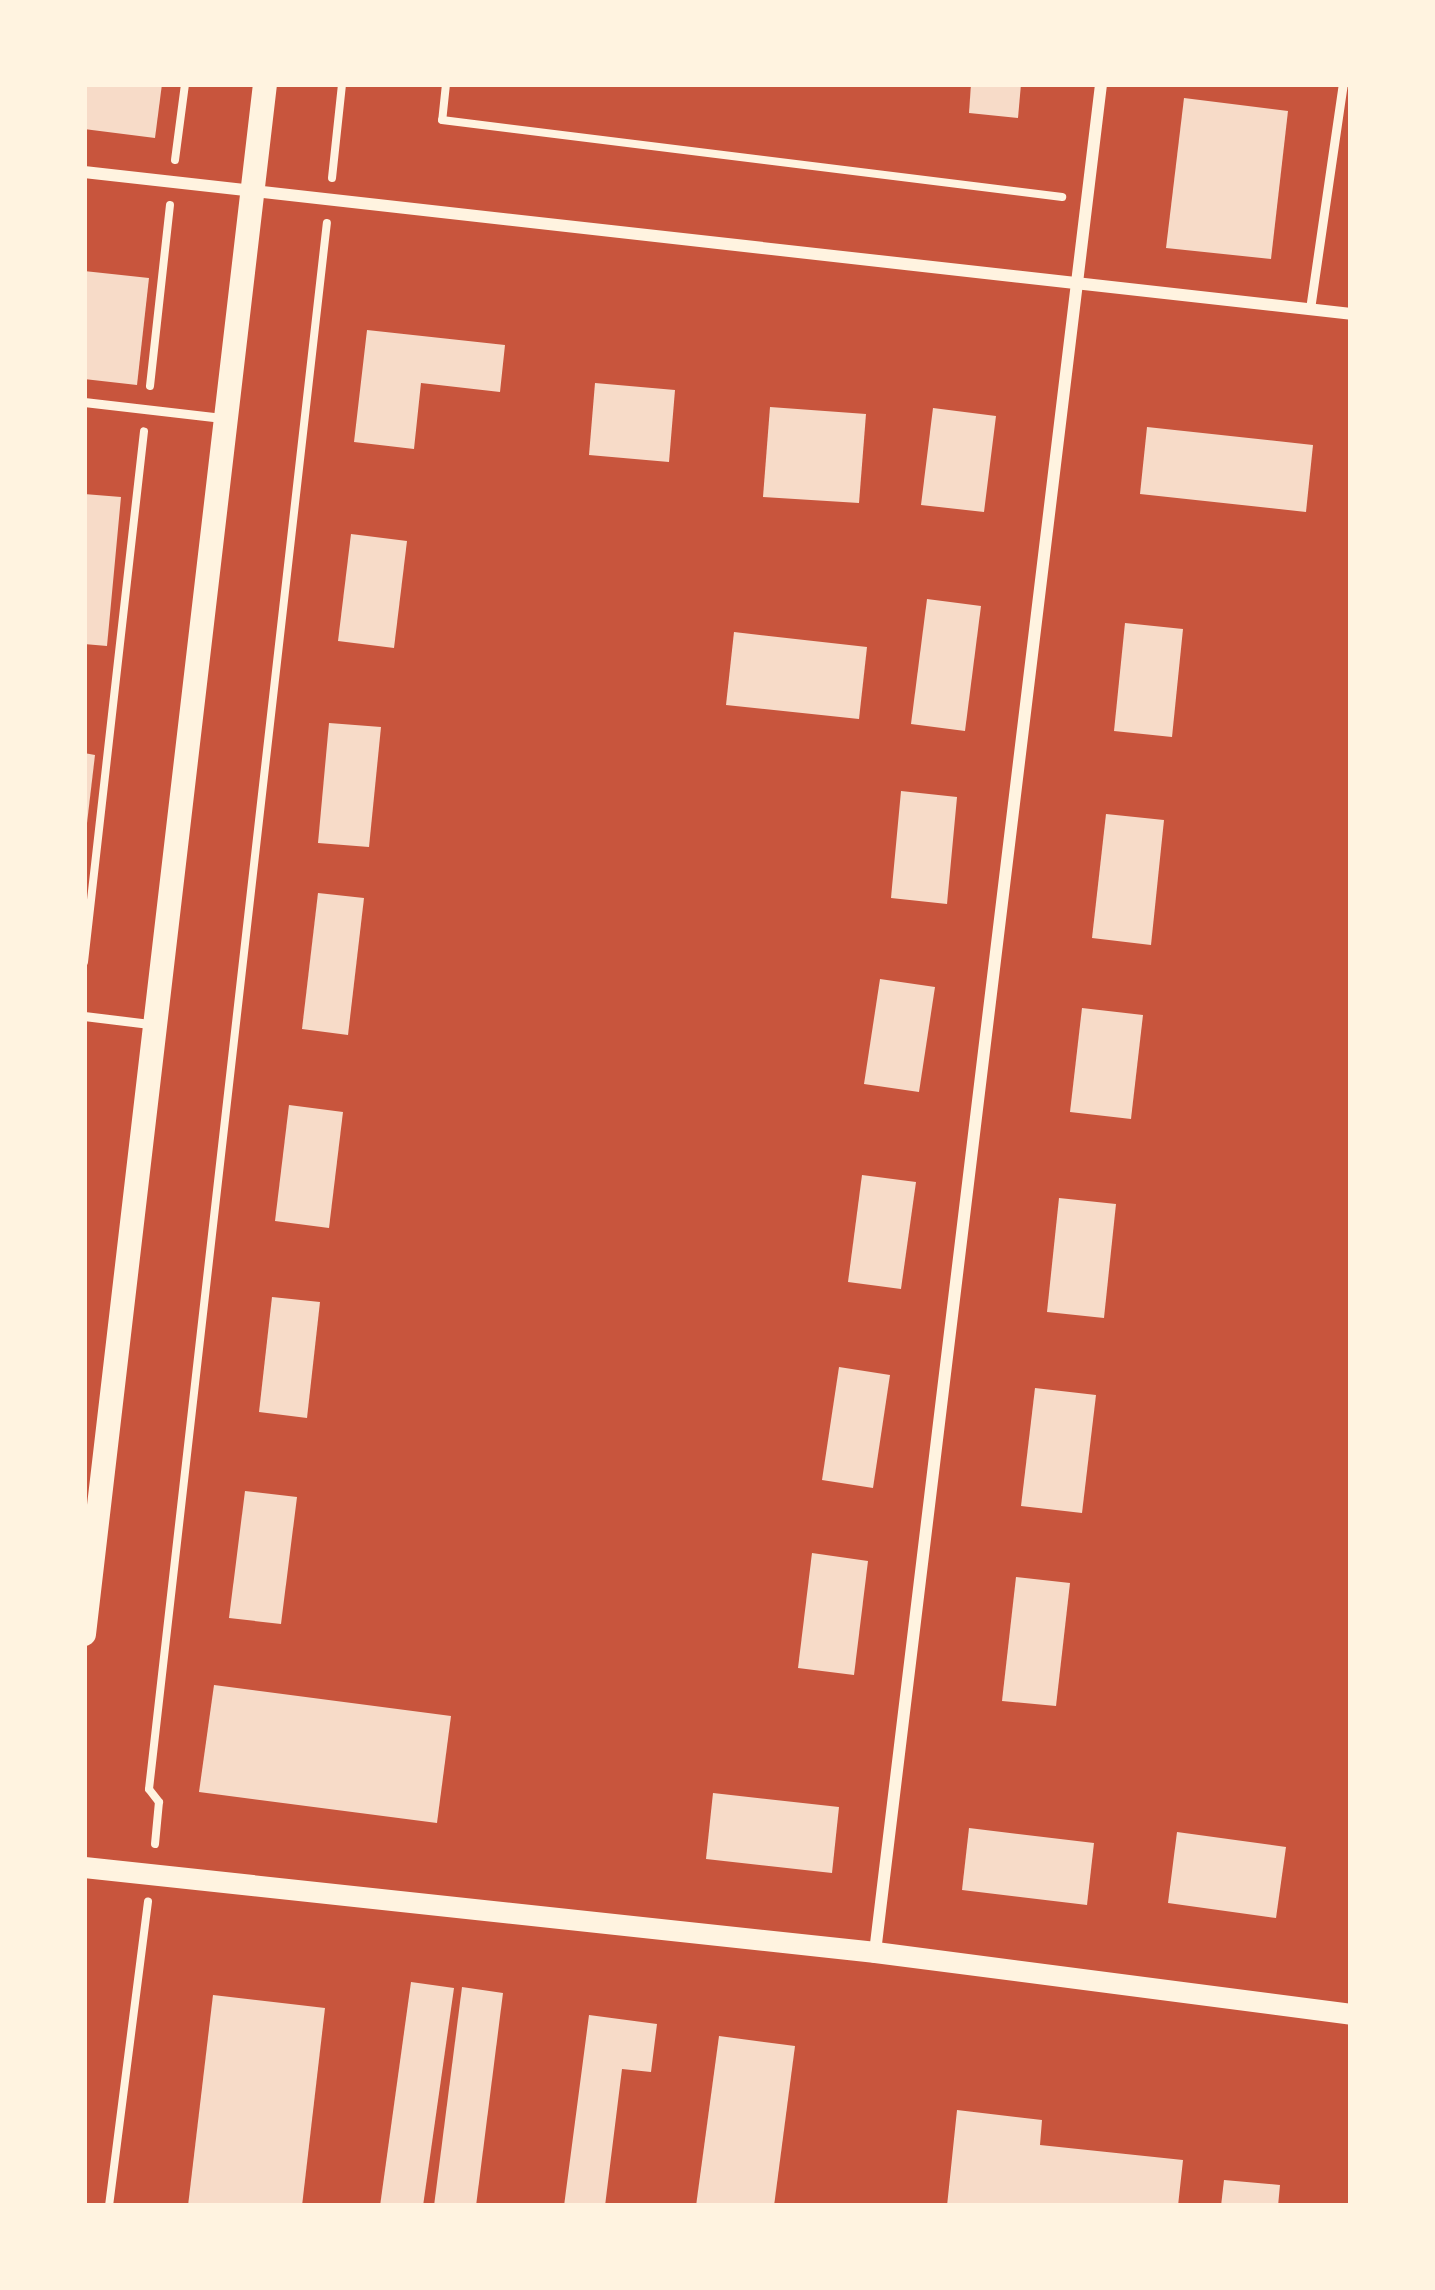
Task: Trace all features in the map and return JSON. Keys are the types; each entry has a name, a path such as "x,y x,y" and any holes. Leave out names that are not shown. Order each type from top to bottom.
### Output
{"main road":[{"path":"84,1634 266,84"}],"street":[{"path":"875,1952 1102,84"},
{"path":"84,172 1351,314"},
{"path":"84,1867 875,1952 1351,2014"}],"lane":[{"path":"1310,309 1343,84"},
{"path":"84,402 227,418"},
{"path":"84,1016 157,1025"}],"path":[{"path":"84,962 184,84"},
{"path":"109,2206 152,1874 159,1802 149,1789 342,84"},
{"path":"446,84 442,120 1088,200"}],"building":[{"path":"84,84 162,84 155,138 84,129"},
{"path":"971,84 1021,84 1018,118 969,113"},
{"path":"1184,98 1288,111 1271,259 1166,248"},
{"path":"84,271 149,278 137,385 84,379"},
{"path":"367,330 505,345 500,392 421,383 414,449 354,442"},
{"path":"595,383 675,390 669,462 589,455"},
{"path":"770,407 866,414 859,503 763,497"},
{"path":"933,408 996,416 984,512 921,505"},
{"path":"1147,427 1313,445 1306,512 1140,494"},
{"path":"84,494 121,497 107,646 84,644"},
{"path":"351,534 407,541 394,648 338,641"},
{"path":"927,599 981,606 965,731 911,724"},
{"path":"1125,623 1183,629 1172,737 1114,731"},
{"path":"734,632 867,647 859,719 726,705"},
{"path":"329,723 381,727 369,847 318,843"},
{"path":"84,753 95,755 87,823 84,823"},
{"path":"901,791 957,797 947,904 891,898"},
{"path":"1106,814 1164,820 1151,945 1092,938"},
{"path":"318,893 364,898 348,1035 302,1029"},
{"path":"880,979 935,987 919,1092 864,1084"},
{"path":"1082,1008 1143,1015 1131,1119 1070,1112"},
{"path":"289,1105 343,1112 329,1228 275,1221"},
{"path":"862,1175 916,1182 901,1289 848,1282"},
{"path":"1059,1198 1116,1204 1104,1318 1047,1312"},
{"path":"272,1297 320,1302 307,1418 259,1412"},
{"path":"839,1367 890,1375 873,1488 822,1480"},
{"path":"1035,1388 1096,1395 1082,1513 1021,1506"},
{"path":"245,1491 297,1497 281,1624 229,1618"},
{"path":"812,1553 868,1561 854,1675 798,1668"},
{"path":"1016,1577 1070,1583 1056,1706 1002,1701"},
{"path":"214,1685 451,1716 437,1823 199,1792"},
{"path":"713,1793 839,1807 832,1873 706,1859"},
{"path":"969,1828 1094,1843 1087,1905 962,1890"},
{"path":"1177,1832 1286,1847 1276,1918 1168,1903"},
{"path":"411,1982 454,1988 423,2206 380,2206"},
{"path":"462,1987 503,1993 476,2206 434,2206"},
{"path":"213,1995 325,2008 302,2206 188,2206"},
{"path":"589,2015 657,2024 651,2072 622,2069 605,2206 564,2206"},
{"path":"719,2036 795,2046 774,2206 696,2206"},
{"path":"957,2110 1042,2120 1040,2145 1183,2160 1178,2206 947,2206"},
{"path":"1224,2180 1280,2185 1278,2206 1221,2206"}]}
